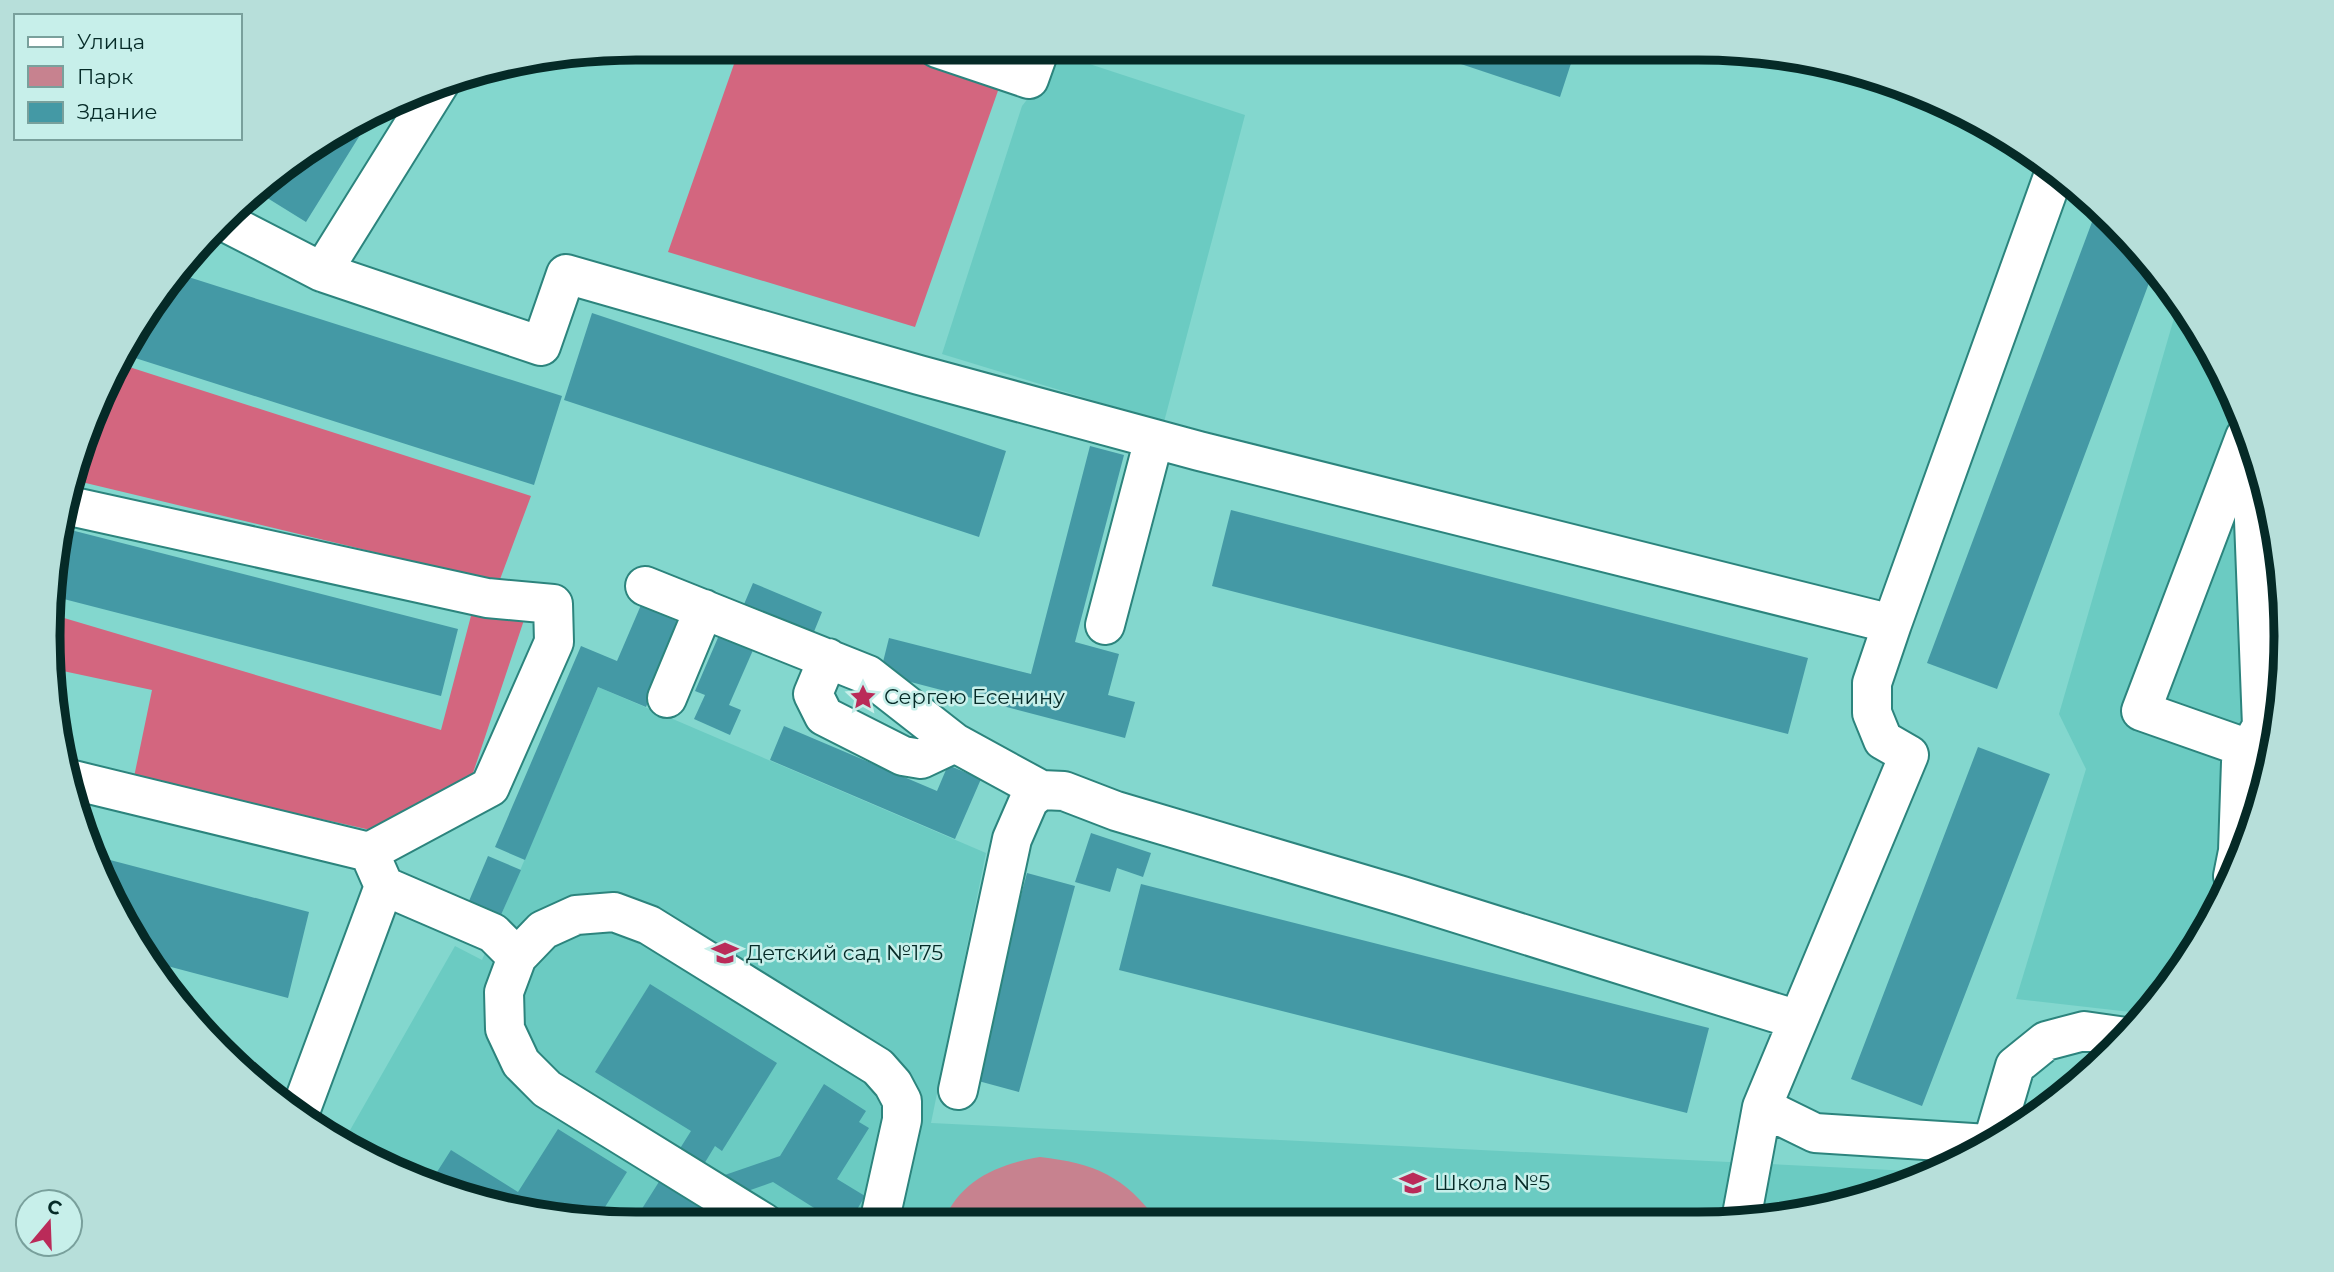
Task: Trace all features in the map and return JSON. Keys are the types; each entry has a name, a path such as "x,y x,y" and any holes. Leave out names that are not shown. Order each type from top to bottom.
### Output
{"street":[{"path":"973,60 1029,79 1036,60"},
{"path":"322,272 431,97"},
{"path":"1743,1210 1762,1107 1909,755 1882,740 1872,713 1872,683 2051,181"},
{"path":"231,225 322,272 541,346 565,274 932,379 1154,439 1892,624"},
{"path":"1105,625 1154,439"},
{"path":"2242,445 2141,711 2249,748"},
{"path":"2238,836 2241,762 2262,726 2252,478"},
{"path":"75,507 487,598 553,604 554,642 490,786 376,869 302,1105"},
{"path":"645,586 869,675 954,743 1041,790 1064,791 1116,811 1415,900 1798,1020"},
{"path":"667,698 704,609"},
{"path":"828,658 813,694 824,716 903,756 921,759 954,743"},
{"path":"78,782 376,869 494,933 517,957"},
{"path":"958,1090 1012,839 1029,800 1041,790"},
{"path":"746,1212 547,1089 521,1063 505,1029 504,992 517,957 543,930 576,915 614,912 649,925 878,1067 893,1084 902,1101 902,1120 881,1212"},
{"path":"1997,1128 2015,1066 2046,1041 2084,1031 2114,1035"},
{"path":"1762,1107 1815,1133 1971,1143"}],"shaded area":[{"path":"735,60 922,60 1000,85 915,327 668,252"},
{"path":"1058,60 1077,60 1245,115 1164,422 942,354 1022,106"},
{"path":"2175,314 2197,348 2231,415 2255,487 2270,561 2273,674 2270,711 2255,785 2231,857 2197,924 2155,987 2134,1012 2016,999 2086,769 2059,714"},
{"path":"127,366 531,496 499,582 81,482 103,415"},
{"path":"477,593 529,605 472,776 384,833 134,777 152,690 61,671 61,617 441,730"},
{"name":"Детский сад №175","path":"598,687 986,853 931,1123 1913,1171 1847,1193 1773,1208 1736,1211 636,1212 561,1208 487,1193 451,1182 415,1169 347,1135 455,946 482,960"}],"green space":[{"path":"1040,1157 1092,1168 1120,1183 1150,1212 948,1212 959,1195 982,1176 1024,1160"}],"building":[{"path":"1449,60 1572,60 1560,97"},
{"path":"364,128 306,222 264,196 316,157"},
{"path":"2094,217 2150,279 1997,689 1927,663"},
{"path":"186,276 562,396 534,485 132,357 157,316"},
{"path":"592,313 1006,451 979,537 564,400"},
{"path":"1090,446 1124,455 1075,642 1119,654 1108,695 1135,702 1125,738 880,674 889,638 1031,674"},
{"path":"1231,510 1808,658 1788,734 1212,586"},
{"path":"70,530 458,629 441,696 61,598"},
{"path":"753,583 822,612 811,639 742,609"},
{"path":"641,605 681,623 646,707 598,687 525,860 495,847 581,646 617,661"},
{"path":"723,626 757,641 729,705 741,710 730,735 694,719 705,695 695,691"},
{"path":"784,726 937,791 948,765 981,779 955,839 770,760"},
{"path":"1978,747 2050,774 1922,1106 1851,1079"},
{"path":"1091,833 1151,853 1143,877 1117,868 1110,892 1075,882"},
{"path":"488,856 521,870 501,915 469,901"},
{"path":"104,858 309,912 288,998 163,965 137,924"},
{"path":"1027,873 1075,886 1019,1092 971,1079"},
{"path":"1141,884 1709,1028 1687,1113 1119,970"},
{"path":"650,984 777,1063 722,1151 715,1146 690,1187 780,1156 824,1084 866,1111 859,1122 869,1128 837,1179 865,1196 856,1212 821,1212 773,1182 688,1212 640,1212 691,1131 595,1072"},
{"path":"558,1129 627,1172 602,1211 561,1208 524,1201 487,1193 434,1176 451,1150 518,1192"}],"place":[{"name":"Сергею Есенину","path":"863,697"},
{"name":"Детский сад №175","path":"725,953"},
{"name":"Школа №5","path":"1413,1183"}]}
